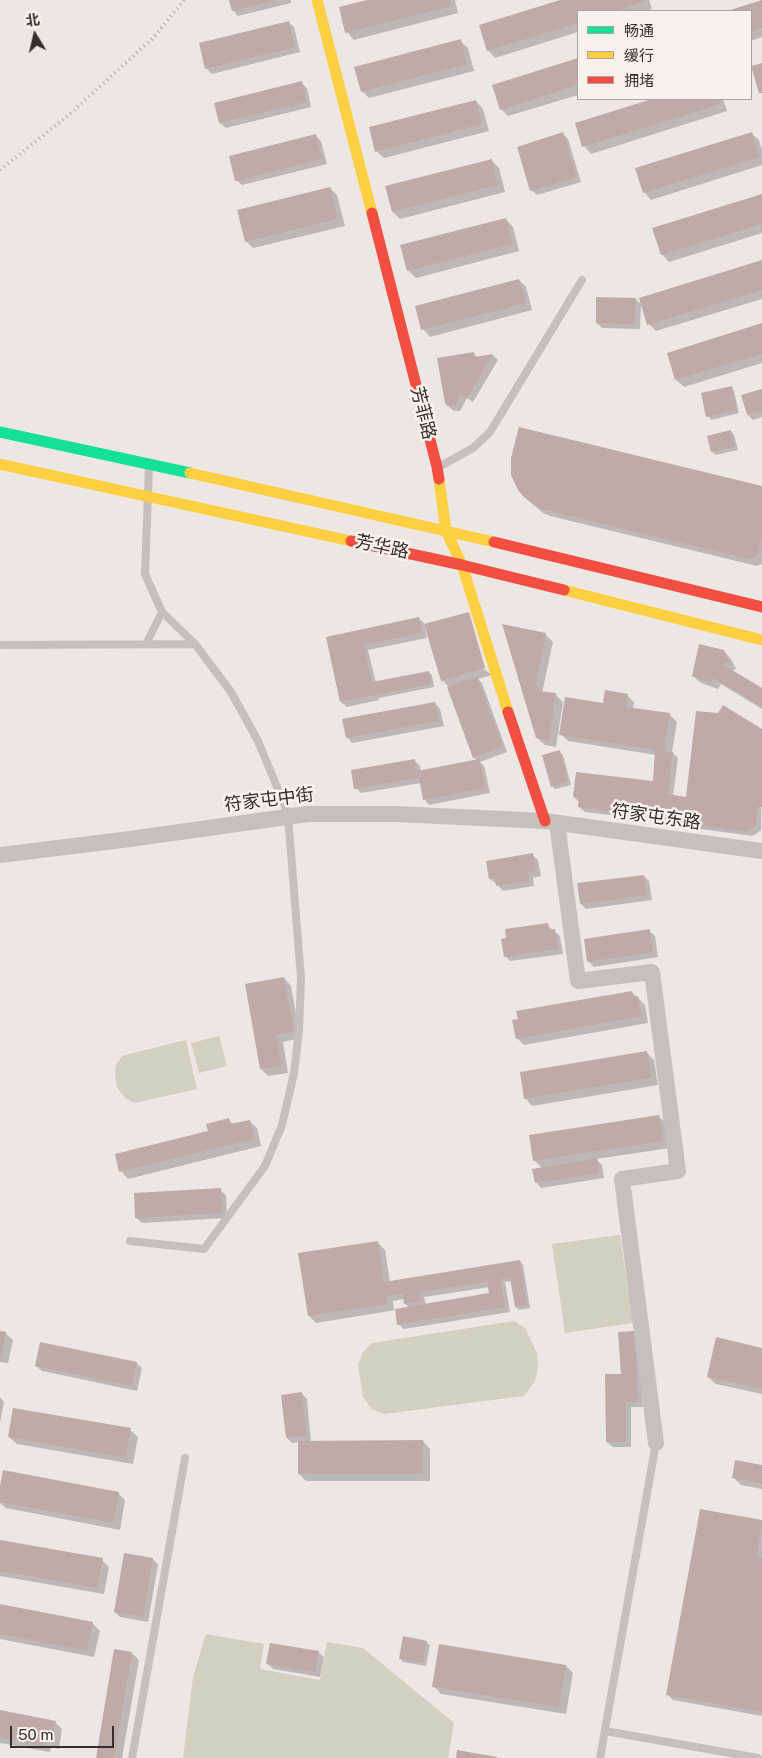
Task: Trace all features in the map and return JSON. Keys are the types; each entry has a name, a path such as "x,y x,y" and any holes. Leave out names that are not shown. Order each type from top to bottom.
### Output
{"main road":[{"name":"芳菲路","path":"317,0 437,467 446,531 462,564 514,731 551,822"},
{"name":"芳华路","path":"0,432 446,531 762,607"},
{"name":"芳华路","path":"0,464 462,564 762,640"}],"street":[{"name":"符家屯中街","path":"0,855 308,814 396,814 551,822"},
{"name":"符家屯东路","path":"551,822 762,852"},
{"path":"551,822 578,981 652,972 678,1171 622,1178 656,1443"}],"lane":[{"path":"437,467 473,448 490,432 582,280"},
{"path":"130,1241 204,1249 265,1166 282,1125 294,1073 301,978 288,816 258,741 231,692 195,644 162,612 144,574 150,464"},
{"path":"146,644 162,612"},
{"path":"0,645 195,644"},
{"path":"600,1758 656,1443"},
{"path":"132,1758 184,1458"},
{"path":"605,1731 758,1758"}],"green space":[{"path":"219,1036 227,1066 199,1073 191,1043"},
{"path":"186,1040 197,1089 134,1103 124,1097 117,1087 115,1075 116,1065 122,1056"},
{"path":"620,1235 633,1323 565,1333 552,1244"},
{"path":"514,1321 525,1328 537,1353 538,1367 535,1381 524,1396 384,1414 372,1409 363,1397 358,1365 363,1352 372,1343"},
{"path":"206,1634 264,1644 260,1669 320,1680 327,1642 363,1648 454,1723 448,1758 183,1758 193,1677"}],"building":[{"path":"229,0 273,0 273,1 232,11"},
{"path":"367,0 450,0 452,6 345,33 339,7"},
{"path":"560,0 645,0 645,2 618,10 577,10 577,23 487,51 479,25"},
{"path":"762,0 762,28 752,32 752,10 730,10"},
{"path":"289,21 295,47 205,69 199,43"},
{"path":"461,39 467,64 361,92 354,67"},
{"path":"577,58 577,85 500,110 492,85"},
{"path":"762,63 762,93 759,93 752,66"},
{"path":"302,81 307,102 219,123 214,103"},
{"path":"476,100 482,124 375,152 369,127"},
{"path":"649,100 719,100 721,104 582,147 575,123"},
{"path":"563,132 577,177 530,191 517,147"},
{"path":"752,132 760,157 643,193 635,168"},
{"path":"316,134 322,159 235,181 229,156"},
{"path":"492,159 498,185 392,212 385,186"},
{"path":"330,187 338,219 245,242 237,210"},
{"path":"762,194 762,224 661,255 652,228"},
{"path":"506,218 513,244 407,271 400,245"},
{"path":"762,260 762,290 647,325 639,298"},
{"path":"519,279 526,303 421,330 415,306"},
{"path":"596,297 636,298 635,324 596,323"},
{"path":"762,323 762,354 675,380 667,353"},
{"path":"474,352 475,357 493,354 467,398 461,394 455,406 447,406 437,358"},
{"path":"732,386 737,410 706,417 701,393"},
{"path":"762,389 762,411 747,415 741,395"},
{"path":"519,427 762,486 762,539 758,554 752,559 748,559 535,506 518,490 511,475 511,458"},
{"path":"731,430 735,447 711,452 707,436"},
{"path":"469,612 485,668 441,681 424,624"},
{"path":"419,617 422,633 364,645 372,682 429,671 431,684 340,702 326,637"},
{"path":"502,624 546,633 536,684 538,691 556,693 549,740 536,738"},
{"path":"699,644 724,650 730,662 722,664 762,688 762,707 713,678 711,683 692,676"},
{"path":"477,676 503,747 473,758 447,687"},
{"path":"605,690 628,694 626,707 670,713 664,751 673,752 668,794 686,797 696,711 718,713 723,705 762,729 762,807 758,806 756,825 748,832 648,818 649,807 641,807 640,815 578,807 579,798 573,797 576,772 653,781 655,750 559,735 565,697 603,703"},
{"path":"435,702 439,721 346,738 342,719"},
{"path":"560,750 568,782 551,787 542,755"},
{"path":"415,759 417,771 479,759 485,788 423,800 419,778 354,789 351,770"},
{"path":"533,853 536,871 528,872 529,881 496,886 495,878 489,879 486,861"},
{"path":"644,875 647,895 580,904 577,883"},
{"path":"548,923 549,930 555,929 558,949 504,957 501,939 506,938 505,929"},
{"path":"650,929 653,952 587,962 584,939"},
{"path":"284,977 294,1031 276,1035 282,1066 260,1069 245,984"},
{"path":"632,991 633,997 638,996 642,1016 516,1039 512,1020 518,1019 516,1011"},
{"path":"647,1051 652,1078 524,1099 520,1072"},
{"path":"659,1115 663,1141 533,1161 529,1135"},
{"path":"229,1118 230,1124 250,1120 254,1139 119,1172 115,1154 208,1131 206,1124"},
{"path":"597,1158 599,1173 535,1183 532,1169"},
{"path":"221,1188 222,1213 135,1218 134,1193"},
{"path":"378,1241 384,1282 520,1260 527,1305 515,1307 510,1278 500,1279 505,1307 397,1325 395,1309 489,1293 487,1282 420,1292 421,1301 404,1304 403,1294 386,1296 388,1304 308,1316 298,1253"},
{"path":"0,1331 6,1332 1,1359 0,1359"},
{"path":"635,1331 638,1402 626,1402 626,1442 606,1442 605,1374 621,1374 618,1332"},
{"path":"716,1337 762,1348 762,1389 707,1377"},
{"path":"40,1342 137,1362 132,1386 35,1366"},
{"path":"302,1392 307,1436 286,1438 281,1395"},
{"path":"13,1408 131,1428 126,1458 8,1437"},
{"path":"423,1440 423,1474 298,1474 298,1441"},
{"path":"735,1460 762,1465 762,1484 732,1478"},
{"path":"3,1470 119,1492 113,1523 0,1502"},
{"path":"700,1509 762,1520 757,1557 762,1558 762,1712 666,1695"},
{"path":"0,1540 103,1558 97,1588 0,1571"},
{"path":"124,1553 153,1558 143,1617 114,1612"},
{"path":"0,1604 93,1622 87,1651 0,1634"},
{"path":"403,1636 427,1641 423,1663 399,1659"},
{"path":"270,1643 319,1651 315,1672 266,1664"},
{"path":"439,1644 566,1665 559,1707 432,1687"},
{"path":"114,1649 132,1652 114,1758 96,1758"},
{"path":"0,1710 56,1721 52,1742 44,1741 43,1746 0,1737"},
{"path":"457,1750 497,1757 497,1758 456,1758"}],"railway":[{"path":"0,170 71,113 154,37 184,0"}],"traffic: fast":[{"path":"0,432 190,473"}],"traffic: slow":[{"path":"317,0 372,213"},
{"path":"0,464 351,541"},
{"path":"190,473 494,542"},
{"path":"439,479 446,531 462,565 508,712"},
{"path":"564,590 762,640"}],"traffic: jam":[{"path":"372,213 439,479"},
{"path":"351,541 564,590"},
{"path":"494,542 762,607"},
{"path":"508,712 545,821"}]}
